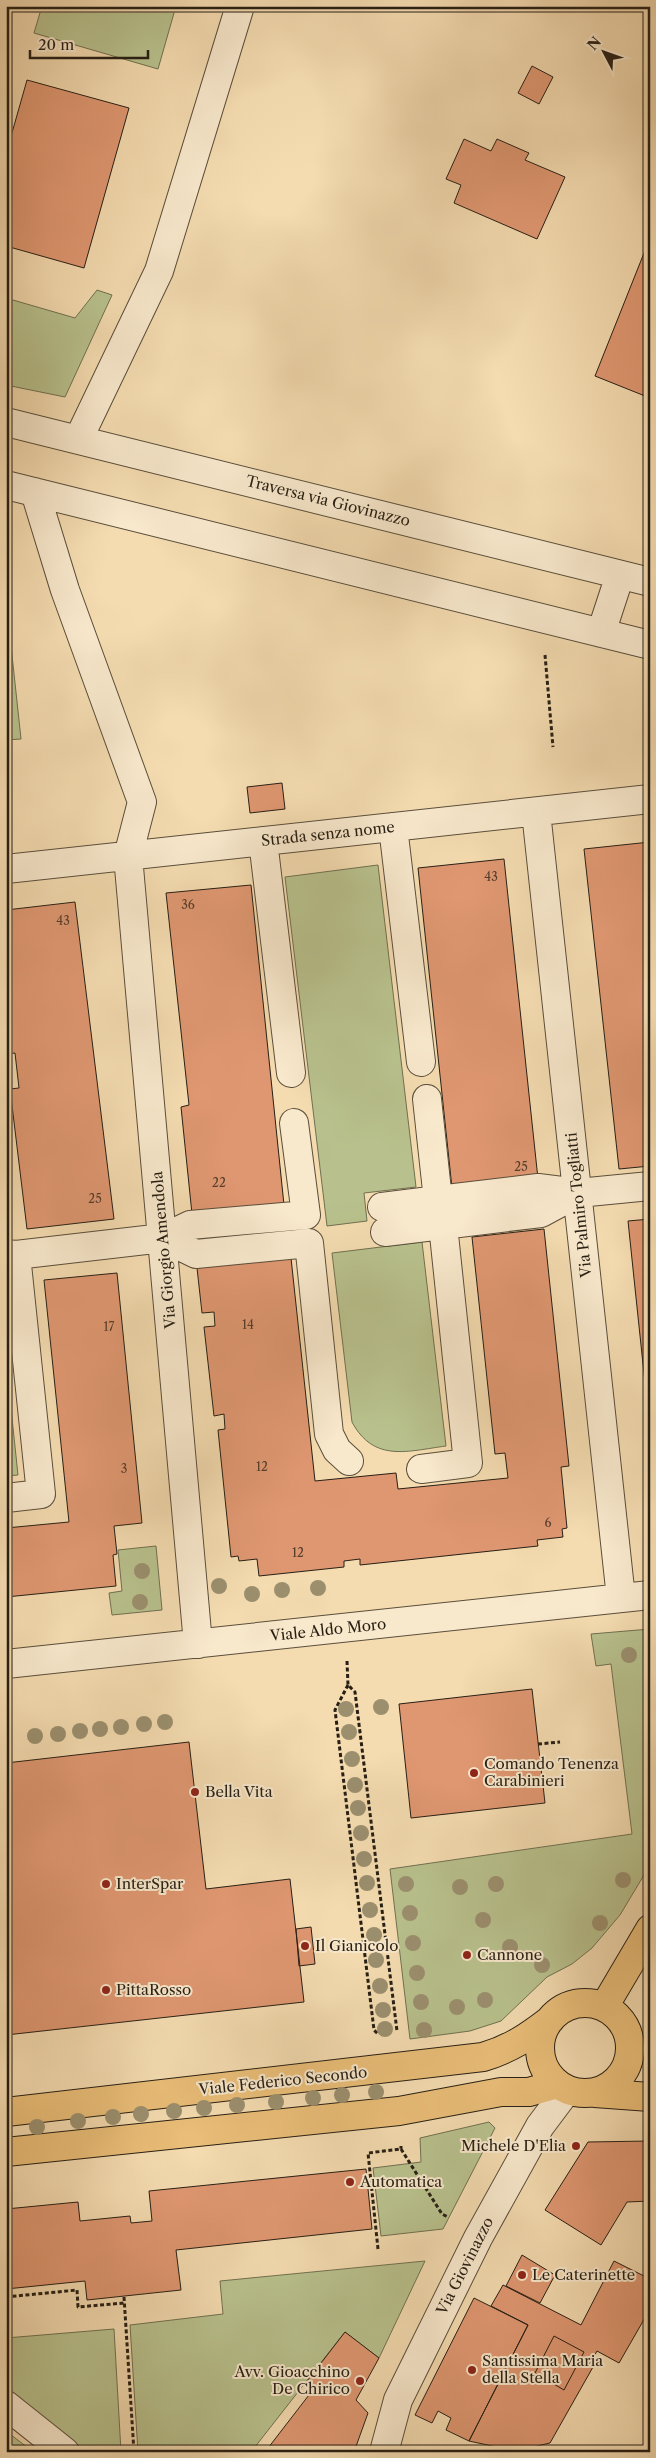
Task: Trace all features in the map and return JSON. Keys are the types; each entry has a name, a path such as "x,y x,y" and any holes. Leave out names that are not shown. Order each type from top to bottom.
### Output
{"main road":[{"path":"613,2014 650,1929"},
{"path":"650,2040 613,2014 590,2003 575,2004 561,2010 550,2020 543,2032 541,2053 547,2073 562,2087 580,2093 650,2097"},
{"path":"595,2093 608,2088 618,2080 626,2069 630,2058 631,2044 613,2014"},
{"name":"Viale Federico Secondo","path":"6,2112 483,2057 506,2050 526,2039 550,2020"},
{"path":"6,2152 399,2111 501,2092 529,2092 562,2087"}],"street":[{"path":"79,438 159,272 240,6"},
{"name":"Traversa via Giovinazzo","path":"6,422 79,438 650,582"},
{"path":"6,486 542,620 650,645"},
{"name":"Via Giorgio Amendola","path":"35,492 65,590 142,802 128,856 198,1644"},
{"path":"601,633 620,575"},
{"name":"Strada senza nome","path":"6,869 650,799"},
{"name":"Via Palmiro Togliatti","path":"536,812 621,1598"},
{"path":"393,827 422,1062"},
{"path":"263,841 292,1073"},
{"path":"421,1469 468,1463 427,1099"},
{"path":"6,1498 41,1494 11,1254 163,1238 190,1226 306,1215 294,1123"},
{"path":"383,1220 441,1212 540,1213 578,1193 650,1186"},
{"path":"163,1238 196,1254 309,1243 328,1434 337,1450 349,1461"},
{"name":"Viale Aldo Moro","path":"6,1664 650,1595"},
{"name":"Via Giovinazzo","path":"384,2452 398,2400 478,2238 562,2087"},
{"path":"6,2406 65,2452"}],"path":[{"path":"542,620 554,747"},
{"path":"344,1628 348,1685 335,1710 374,2030 380,2036"},
{"path":"348,1685 355,1692 398,2039"},
{"path":"538,1744 560,1742"},
{"path":"401,2140 401,2149 412,2163 415,2172 442,2214 448,2217"},
{"path":"378,2249 368,2153 401,2149"},
{"path":"6,2298 76,2290 78,2307 124,2303"},
{"path":"124,2297 134,2452"}],"green space":[{"path":"42,6 176,6 158,69 34,33"},
{"path":"97,290 112,295 65,397 6,385 6,298 75,318"},
{"path":"6,599 21,739 6,740"},
{"path":"378,865 416,1187 364,1193 367,1221 327,1226 285,877"},
{"path":"422,1242 446,1446 405,1451 381,1449 371,1444 361,1435 352,1422 332,1253"},
{"path":"6,1361 18,1475 6,1476"},
{"path":"156,1546 162,1610 112,1615 109,1593 122,1591 118,1550"},
{"path":"650,1629 650,1865 620,1915 592,1948 572,1964 547,1977 501,2021 470,2031 410,2039 390,1869 632,1834 611,1664 596,1666 591,1634"},
{"path":"489,2122 495,2128 443,2229 381,2236 373,2168 421,2162 420,2138"},
{"path":"425,2261 379,2358 345,2332 251,2452 138,2452 130,2325 223,2314 220,2281"},
{"path":"114,2329 121,2452 86,2452 8,2389 6,2338"},
{"path":"6,2431 32,2451 6,2452"}],"building":[{"path":"532,66 553,77 539,104 518,93"},
{"path":"27,80 129,108 84,268 6,246 6,154"},
{"path":"464,139 491,151 497,139 529,153 525,160 565,177 537,239 454,203 461,185 446,179"},
{"path":"650,238 650,398 595,376"},
{"path":"282,783 285,809 250,813 247,787"},
{"path":"650,842 650,1166 619,1169 584,849"},
{"path":"504,859 538,1179 452,1188 418,868"},
{"path":"251,885 284,1205 192,1214 181,1107 189,1105 166,893"},
{"path":"75,902 114,1219 27,1229 10,1089 19,1088 15,1053 7,1054 6,1044 6,910"},
{"path":"650,1219 650,1431 628,1221"},
{"path":"544,1229 569,1466 561,1467 567,1528 562,1529 563,1537 537,1540 538,1546 360,1565 360,1559 344,1561 344,1567 259,1576 257,1559 239,1561 238,1556 231,1557 218,1430 225,1429 224,1414 214,1416 204,1327 215,1326 214,1312 202,1313 197,1268 291,1258 315,1481 396,1473 398,1489 508,1478 505,1453 495,1454 472,1237"},
{"path":"117,1273 142,1523 114,1526 117,1554 113,1555 116,1586 6,1597 6,1528 69,1522 44,1280"},
{"name":"Comando Tenenza Carabinieri","path":"532,1689 545,1803 411,1818 399,1704"},
{"name":"InterSpar","path":"189,1742 206,1889 290,1879 304,2002 6,2035 6,1763"},
{"name":"Il Gianicolo","path":"311,1927 315,1964 299,1966 296,1929"},
{"path":"650,2141 650,2201 627,2202 601,2245 545,2210 588,2142"},
{"path":"366,2169 372,2229 176,2250 181,2290 87,2300 85,2281 6,2289 6,2209 78,2202 80,2221 130,2216 131,2223 152,2221 149,2191"},
{"path":"522,2255 555,2275 540,2303 506,2286"},
{"path":"614,2261 650,2279 650,2309 619,2363 597,2351 589,2365 593,2367 550,2443 533,2447 531,2452 520,2452 469,2441 528,2325 491,2306 503,2285 581,2325"},
{"name":"Santissima Maria della Stella","path":"474,2298 528,2325 469,2441 446,2430 451,2418 438,2411 432,2423 415,2415"},
{"path":"345,2332 379,2358 356,2400 368,2413 354,2452 265,2452 312,2391 304,2385"},
{"path":"554,2336 584,2352 564,2390 535,2373"}],"place":[{"name":"Comando Tenenza Carabinieri","path":"474,1773"},
{"name":"Bella Vita","path":"195,1792"},
{"name":"InterSpar","path":"106,1884"},
{"name":"Il Gianicolo","path":"305,1946"},
{"name":"Cannone","path":"467,1955"},
{"name":"PittaRosso","path":"106,1990"},
{"name":"Michele D'Elia","path":"576,2146"},
{"name":"Automatica","path":"350,2182"},
{"name":"Le Caterinette","path":"522,2275"},
{"name":"Santissima Maria della Stella","path":"472,2370"},
{"name":"Avv. Gioacchino De Chirico","path":"360,2381"}]}
